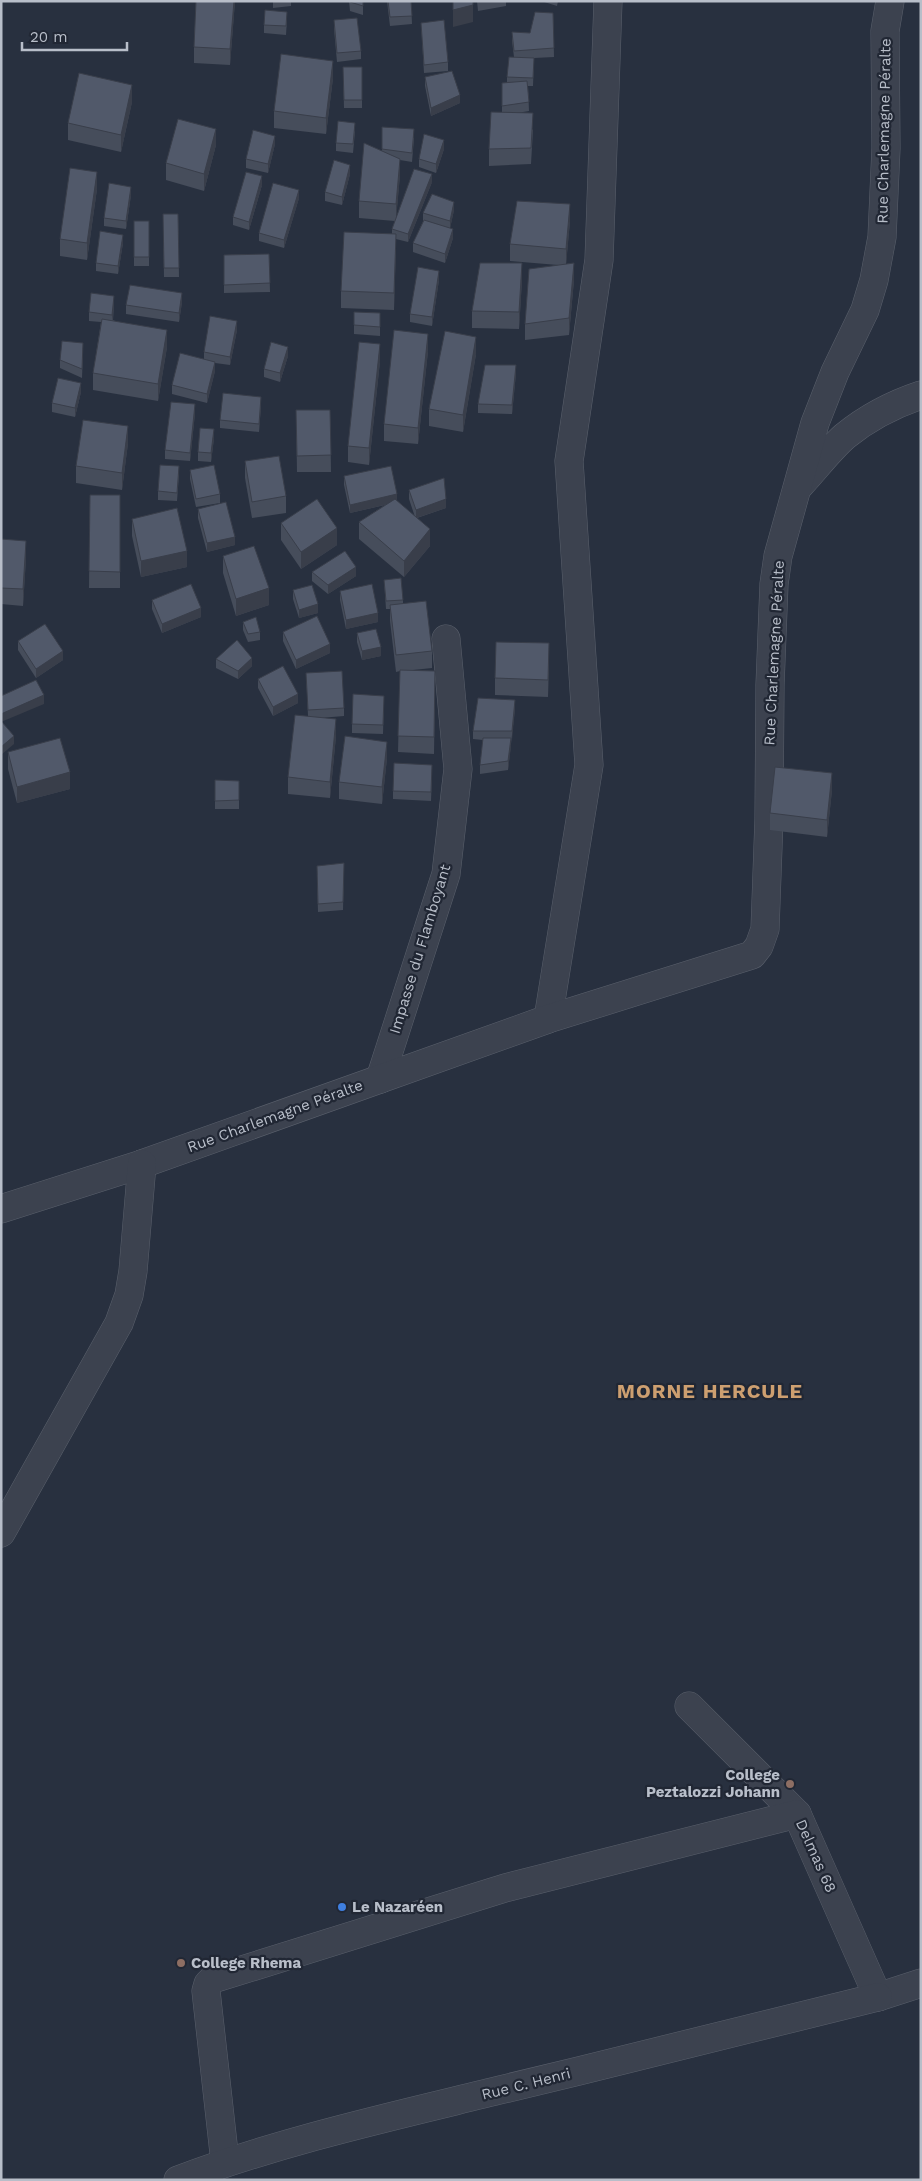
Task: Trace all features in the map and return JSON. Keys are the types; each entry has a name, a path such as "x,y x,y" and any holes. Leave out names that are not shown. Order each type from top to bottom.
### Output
{"street":[{"path":"548,1019 589,765 569,461 599,260 608,1"},
{"name":"Rue Charlemagne Péralte","path":"1,1210 142,1164 548,1019 752,955 759,946 765,929 774,584 778,556 815,423 835,372 865,310 874,280 882,237 886,148 885,31 890,1"},
{"path":"797,488 845,436 875,415 903,401 921,395"},
{"name":"Impasse du Flamboyant","path":"380,1079 446,874 458,769 446,639"},
{"path":"1,1533 119,1323 129,1295 133,1271 142,1164"},
{"name":"Delmas 68","path":"689,1706 798,1814 878,1997"},
{"path":"225,2162 206,1991 208,1984 214,1979 505,1888 798,1814"},
{"path":"878,1997 921,1982"},
{"name":"Rue C. Henri","path":"178,2180 225,2162 346,2127 878,1997"}],"building":[{"path":"196,1 234,1 230,49 194,47"},
{"path":"363,1 363,6 350,2"},
{"path":"388,1 411,1 412,16 390,17"},
{"path":"453,1 473,1 473,5 453,10"},
{"path":"265,10 287,12 286,26 264,25"},
{"path":"535,12 553,13 554,48 514,51 512,32 530,33"},
{"path":"357,18 361,51 337,53 334,20"},
{"path":"444,20 448,62 424,65 421,23"},
{"path":"281,54 333,61 326,118 274,111"},
{"path":"509,57 534,58 533,78 507,77"},
{"path":"343,67 362,67 362,100 344,100"},
{"path":"452,71 460,95 431,108 425,77"},
{"path":"79,73 132,85 121,135 68,123"},
{"path":"527,81 529,102 502,106 502,83"},
{"path":"491,112 533,113 531,148 489,149"},
{"path":"178,119 216,129 204,174 166,163"},
{"path":"338,121 355,123 353,144 336,143"},
{"path":"382,127 414,129 412,153 382,149"},
{"path":"253,130 275,136 268,164 246,159"},
{"path":"424,134 444,140 436,164 419,159"},
{"path":"364,143 400,159 396,204 359,201"},
{"path":"334,160 350,165 342,197 325,192"},
{"path":"70,168 97,172 87,243 60,239"},
{"path":"414,169 432,174 408,234 392,229"},
{"path":"246,172 262,176 249,222 233,217"},
{"path":"109,183 131,187 126,221 104,218"},
{"path":"273,183 299,190 284,240 259,233"},
{"path":"432,194 454,202 450,221 423,213"},
{"path":"517,201 570,204 566,249 510,244"},
{"path":"163,214 178,214 179,268 164,268"},
{"path":"424,220 453,229 445,254 413,243"},
{"path":"134,221 149,221 149,257 134,257"},
{"path":"100,231 123,235 118,266 96,263"},
{"path":"344,232 396,234 394,293 341,291"},
{"path":"269,254 270,283 224,285 224,255"},
{"path":"480,263 522,263 519,312 472,311"},
{"path":"574,263 569,318 525,324 529,269"},
{"path":"418,267 439,271 432,317 410,314"},
{"path":"130,285 182,293 179,313 126,305"},
{"path":"91,293 114,296 112,315 89,312"},
{"path":"354,312 380,313 380,327 354,325"},
{"path":"210,316 237,321 230,357 204,352"},
{"path":"102,319 167,330 158,384 93,373"},
{"path":"394,330 428,334 418,428 384,424"},
{"path":"445,331 476,337 463,415 429,409"},
{"path":"62,341 83,343 82,369 60,360"},
{"path":"271,342 288,347 280,373 264,369"},
{"path":"359,342 380,344 369,448 348,446"},
{"path":"180,353 215,362 207,394 172,385"},
{"path":"485,365 516,365 512,405 478,404"},
{"path":"58,378 81,383 75,408 52,403"},
{"path":"223,393 261,397 259,424 220,420"},
{"path":"171,402 195,404 190,453 165,450"},
{"path":"296,410 330,410 331,455 297,456"},
{"path":"83,420 128,426 122,473 76,466"},
{"path":"200,428 214,429 211,453 198,452"},
{"path":"279,456 286,496 252,502 245,461"},
{"path":"160,465 179,466 177,493 158,491"},
{"path":"214,465 220,494 196,499 190,470"},
{"path":"391,466 397,494 350,505 344,476"},
{"path":"444,478 446,499 416,510 409,490"},
{"path":"90,495 120,495 120,572 89,571"},
{"path":"317,499 337,528 301,552 281,523"},
{"path":"395,499 430,529 404,561 359,522"},
{"path":"226,502 235,537 207,543 198,509"},
{"path":"177,508 187,551 141,561 132,519"},
{"path":"1,539 26,541 23,589 1,588"},
{"path":"254,546 269,588 236,599 223,556"},
{"path":"345,551 356,567 328,585 312,572"},
{"path":"401,578 403,600 386,601 384,580"},
{"path":"191,584 201,608 162,624 152,600"},
{"path":"372,584 378,613 346,620 340,591"},
{"path":"312,585 318,604 299,610 293,590"},
{"path":"426,601 432,651 396,655 390,605"},
{"path":"317,616 330,644 296,660 283,632"},
{"path":"256,617 260,632 248,634 243,622"},
{"path":"45,624 63,651 36,669 18,641"},
{"path":"376,629 381,647 362,651 357,633"},
{"path":"237,640 252,658 238,671 216,659"},
{"path":"496,642 549,643 548,680 495,678"},
{"path":"283,666 298,694 273,707 258,679"},
{"path":"400,670 435,671 434,737 398,736"},
{"path":"342,671 344,708 308,710 306,673"},
{"path":"36,680 44,695 1,714 1,696"},
{"path":"353,694 384,696 383,725 352,724"},
{"path":"478,698 515,700 512,731 473,731"},
{"path":"295,715 336,719 330,782 288,777"},
{"path":"1,723 14,736 1,747"},
{"path":"345,736 387,742 382,787 339,782"},
{"path":"60,738 70,772 17,787 8,752"},
{"path":"483,738 511,738 508,761 480,765"},
{"path":"394,763 432,765 431,792 393,791"},
{"path":"775,767 832,773 827,820 770,813"},
{"path":"215,780 239,781 239,800 215,801"},
{"path":"344,863 343,902 318,904 317,866"}],"place":[{"name":"College Peztalozzi Johann","path":"790,1784"},
{"name":"Le Nazaréen","path":"342,1907"},
{"name":"College Rhema","path":"181,1963"}],"district":[{"name":"MORNE HERCULE","path":"710,1391"}]}
